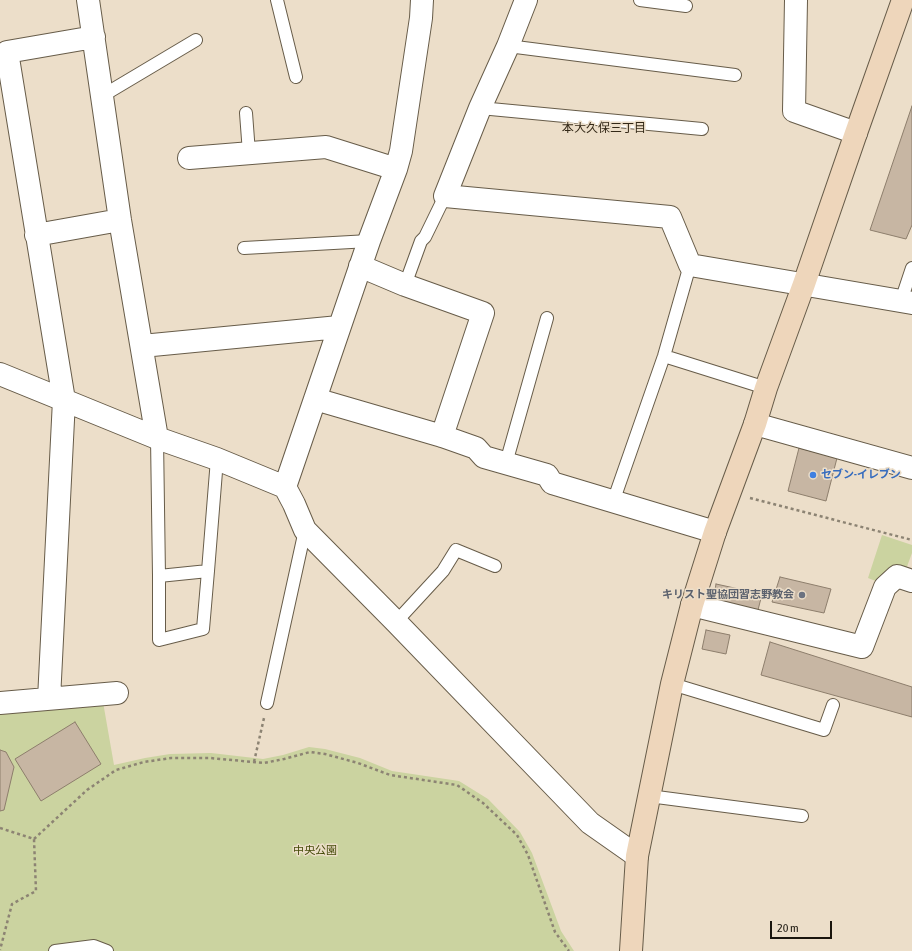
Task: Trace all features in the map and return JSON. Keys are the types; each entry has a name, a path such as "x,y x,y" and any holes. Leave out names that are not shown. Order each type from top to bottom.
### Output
{"street":[{"path":"88,0 120,220 157,438"},
{"path":"285,487 360,266 396,169 405,127 421,18 422,0"},
{"path":"526,0 508,46 480,108 445,196 670,217 690,265 907,302"},
{"path":"796,0 794,111 856,133"},
{"path":"631,951 637,856 672,684 692,605 715,532 755,424 766,388 904,0"},
{"path":"49,699 64,400 7,52 94,37"},
{"path":"189,158 326,148 396,169"},
{"path":"36,235 120,220"},
{"path":"360,266 405,285 483,313 442,436"},
{"path":"142,346 339,327"},
{"path":"0,374 157,438 217,459 285,487 305,530 590,823 637,856"},
{"path":"315,399 442,436 476,448 484,457 547,475 552,483 715,532"},
{"path":"755,424 912,468"},
{"path":"692,605 862,647 885,587 897,576 912,581"},
{"path":"0,703 117,693"}],"lane":[{"path":"277,0 296,77"},
{"path":"640,0 686,6"},
{"path":"102,96 196,40"},
{"path":"508,46 735,75"},
{"path":"480,108 702,129"},
{"path":"246,113 249,154"},
{"path":"405,285 421,241 425,237 445,196"},
{"path":"244,248 369,241"},
{"path":"613,502 664,356 690,265"},
{"path":"907,302 911,272"},
{"path":"506,464 547,318"},
{"path":"664,356 766,388"},
{"path":"157,438 160,640 203,629 217,459"},
{"path":"267,704 305,530"},
{"path":"396,622 443,571 456,550 495,566"},
{"path":"159,576 208,571"},
{"path":"672,684 824,730 833,705"},
{"path":"649,796 802,816"},
{"path":"55,951 94,946 108,951"}],"path":[{"path":"730,493 912,540"},
{"path":"254,762 267,704"},
{"path":"0,950 12,904 36,891 34,839 87,790 116,770 144,762 171,758 210,758 264,763 310,752 325,754 358,763 390,775 457,786 484,803 517,835 528,855 555,932 569,951"},
{"path":"0,828 34,839"}],"green space":[{"path":"882,535 912,545 912,553 905,572 881,583 868,578"},
{"name":"中央公園","path":"103,702 114,765 170,754 211,753 263,759 309,747 325,749 360,758 392,771 459,781 488,799 520,832 532,853 561,931 574,951 0,951 0,710"}],"building":[{"path":"912,106 912,225 906,239 870,230"},
{"name":"セブン-イレブン","path":"799,448 837,458 826,501 788,491"},
{"name":"キリスト聖協団習志野教会","path":"780,577 831,589 824,613 772,602"},
{"path":"716,584 762,594 757,614 713,602"},
{"path":"706,630 730,635 726,654 702,649"},
{"path":"770,642 912,687 912,717 761,675"},
{"path":"75,722 101,764 41,801 15,759"},
{"path":"0,750 6,752 14,767 4,810 0,811"}],"place":[{"name":"セブン-イレブン","path":"813,475"},
{"name":"キリスト聖協団習志野教会","path":"802,595"}],"district":[{"name":"本大久保三丁目","path":"604,128"}]}
